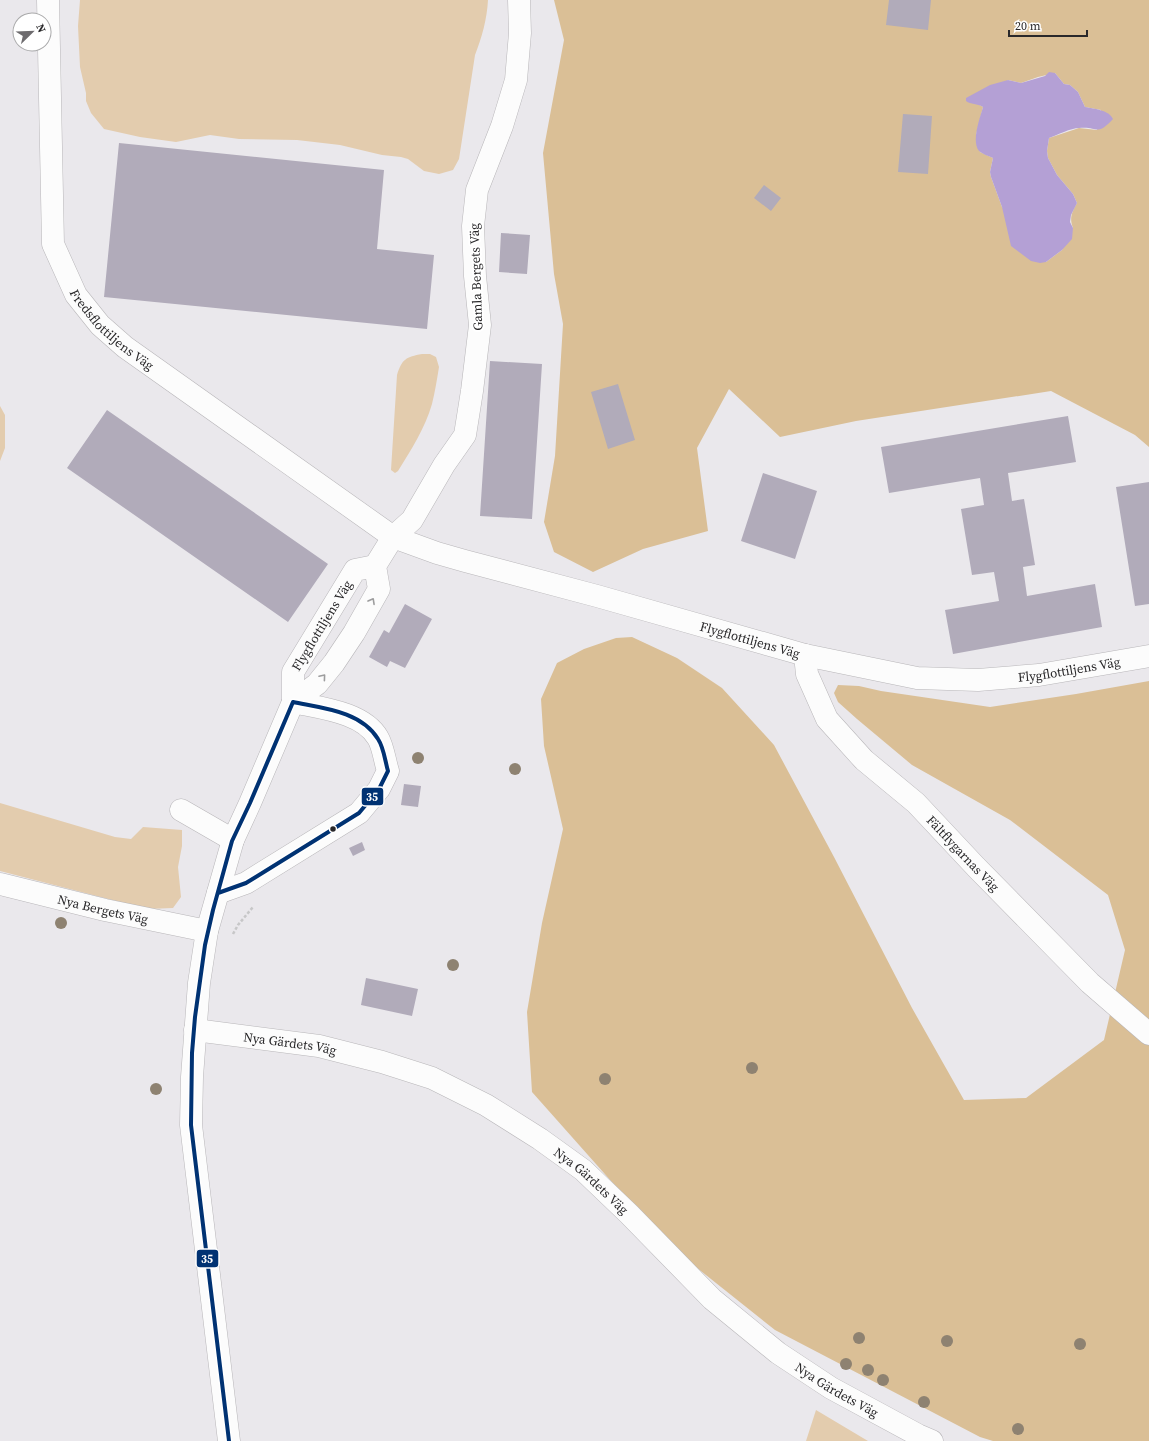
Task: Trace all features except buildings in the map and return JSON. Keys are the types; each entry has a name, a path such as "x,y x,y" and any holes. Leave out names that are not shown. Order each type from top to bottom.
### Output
{"street":[{"name":"Fredsflottiljens Väg","path":"48,0 53,244 76,295 100,325 124,347 393,537"},
{"name":"Gamla Bergets Väg","path":"393,537 412,520 444,465 465,435 480,326 475,276 473,226 477,190 502,126 516,80 520,33 519,0"},
{"path":"375,566 393,537"},
{"name":"Flygflottiljens Väg","path":"393,537 458,559 597,596 805,655 917,678 978,680 1039,675 1149,656"},
{"name":"Flygflottiljens Väg","path":"229,1441 196,1177 191,1125 195,1030 199,983 207,931 232,840 293,702 293,672 355,570 375,566 379,589 354,633 334,663 317,684 293,702"},
{"name":"Fältflygarnas Väg","path":"805,655 807,674 827,719 864,760 916,803 976,867 1090,983 1149,1034"},
{"path":"218,893 246,883 359,813 379,789 388,771 378,738 365,724 345,713 293,702"},
{"path":"181,810 232,840"},
{"name":"Nya Bergets Väg","path":"0,884 105,910 207,931"},
{"name":"Nya Gärdets Väg","path":"195,1030 319,1046 382,1062 432,1078 486,1105 540,1139 583,1170 629,1214 712,1299 778,1353 832,1388 918,1435 932,1441"}],"shaded area":[{"path":"80,0 488,0 484,28 475,55 459,159 453,170 439,174 424,171 408,159 382,155 340,145 297,140 239,139 210,135 176,142 140,137 104,129 91,113 86,101 86,93 80,67 78,26"},
{"path":"554,0 1149,0 1149,447 1135,435 1051,391 856,421 780,437 729,389 697,448 708,531 643,549 593,572 554,552 544,522 555,456 563,324 554,274 543,153 564,40","holes":["1055,73 1064,84 1070,85 1078,92 1085,107 1101,110 1097,130 1079,128 1049,138 1047,151 1048,158 1057,175 1073,194 1077,203 1071,221 1073,228 1062,250 1046,262 1002,207 990,172 993,158 980,152 976,135 983,107 978,104 1008,80 1021,83"]},
{"path":"1049,72 1055,73 1064,84 1070,85 1078,92 1085,107 1105,112 1113,119 1103,128 1097,130 1076,128 1049,138 1047,151 1048,158 1057,175 1073,194 1077,203 1071,215 1070,222 1073,228 1072,239 1062,250 1046,262 1040,263 1031,261 1011,246 1002,207 991,177 990,172 993,158 980,152 977,147 977,129 983,107 966,101 966,98 990,85 1008,80 1021,83 1045,76"},
{"path":"430,354 436,357 439,367 433,399 426,422 398,471 395,473 391,470 397,375 405,360 412,356"},
{"path":"0,406 5,415 5,448 0,461"},
{"path":"632,637 677,658 722,688 774,745 912,1008 964,1100 1026,1098 1104,1040 1125,950 1108,895 1010,820 912,765 838,702 834,693 838,685 859,686 881,691 990,707 1149,681 1149,1441 993,1441 980,1437 775,1330 667,1244 532,1092 527,1012 542,923 563,829 544,746 541,699 557,663 584,649 616,638"},
{"path":"0,803 115,837 131,839 143,827 182,830 182,846 178,867 181,897 173,908 147,909 0,871"},
{"path":"816,1410 868,1441 806,1441"}],"transit line":[{"name":"35","path":"218,893 246,883 359,813 379,789 388,771 382,746 371,730 362,722 340,712 293,702 250,803 232,841 213,910 205,945 195,1017 192,1053 191,1125 229,1441"}]}
